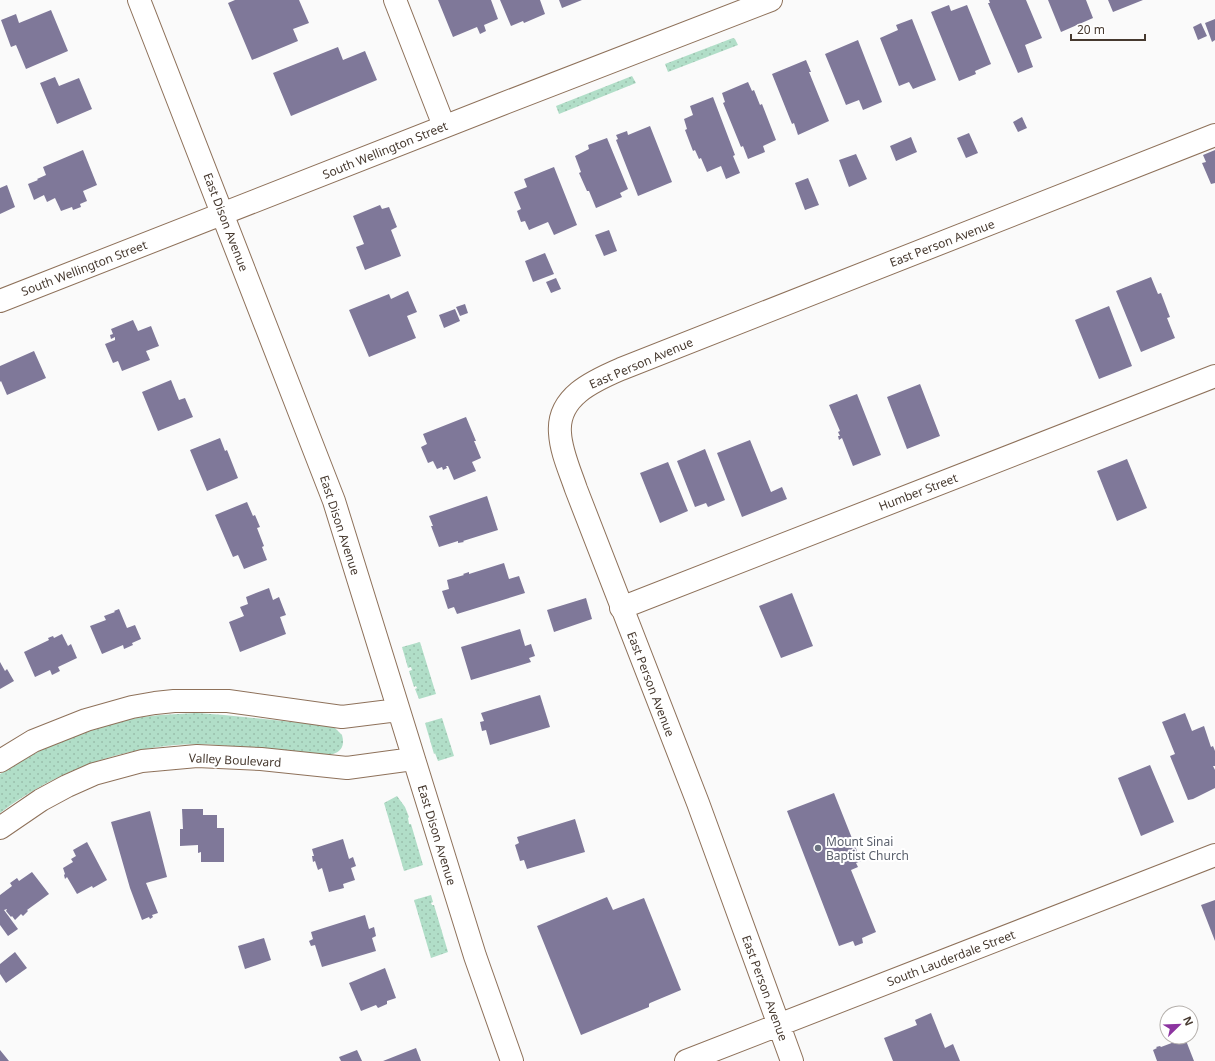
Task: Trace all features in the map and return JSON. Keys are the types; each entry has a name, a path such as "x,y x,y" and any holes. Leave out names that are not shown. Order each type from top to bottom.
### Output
{"street":[{"name":"East Dison Avenue","path":"139,0 334,500 475,956 512,1061"},
{"path":"395,0 444,126"},
{"name":"South Wellington Street","path":"0,301 444,126 772,0"},
{"name":"East Person Avenue","path":"792,1061 698,803 576,489 560,433 561,419 567,404 582,389 604,376 1215,135"},
{"name":"Humber Street","path":"621,608 1215,376"},
{"path":"0,761 33,741 86,720 132,707 155,703 174,701 228,701 342,717 398,710"},
{"name":"Valley Boulevard","path":"0,828 41,800 67,786 94,774 142,761 197,756 261,759 348,768 413,759"},
{"name":"South Lauderdale Street","path":"686,1061 1215,855"}],"green space":[{"path":"733,38 738,45 668,72 665,64"},
{"path":"632,76 636,83 559,114 556,106"},
{"path":"420,642 436,694 419,699 415,689 417,688 416,686 414,687 409,671 412,670 411,667 408,668 402,647"},
{"path":"197,713 333,726 342,735 343,741 341,749 338,752 319,756 219,745 190,744 161,746 132,751 76,769 24,796 0,813 0,774 37,752 76,735 118,722 160,715"},
{"path":"442,718 454,756 438,761 435,753 434,754 425,723"},
{"path":"397,796 405,807 409,817 409,824 411,824 423,865 404,871 384,803"},
{"path":"431,895 433,902 431,903 434,905 448,952 431,958 414,900"}],"building":[{"path":"235,0 299,0 309,23 293,29 298,41 252,60 228,3"},
{"path":"438,0 491,0 498,19 484,25 486,31 480,34 477,27 453,37"},
{"path":"500,0 540,0 545,14 524,23 523,21 511,26"},
{"path":"559,0 582,0 562,8"},
{"path":"989,0 1026,0 1042,38 1025,45 1033,67 1018,73 988,3 990,3"},
{"path":"1048,0 1086,0 1093,18 1061,32"},
{"path":"1108,0 1143,0 1113,12"},
{"path":"949,5 951,11 967,5 991,64 975,71 976,74 959,81 931,12"},
{"path":"51,10 68,51 26,69 16,45 11,47 1,20 16,14 19,23"},
{"path":"912,19 936,80 913,89 909,82 899,86 880,38 898,30 896,25"},
{"path":"1215,19 1215,40 1212,42 1205,23"},
{"path":"1201,23 1207,36 1198,40 1193,27"},
{"path":"858,40 882,102 863,110 859,100 846,105 825,54"},
{"path":"338,47 343,60 365,51 377,80 291,116 273,73"},
{"path":"806,60 811,72 809,72 829,121 798,135 794,123 792,124 772,74"},
{"path":"55,77 59,86 79,78 92,109 57,124 40,83"},
{"path":"748,82 752,91 754,90 760,105 762,104 776,140 763,146 765,152 748,159 743,146 741,147 723,103 725,102 722,93"},
{"path":"713,97 735,155 733,156 740,173 726,179 721,166 707,172 701,158 699,159 695,150 693,151 685,130 687,129 684,119 693,115 690,106"},
{"path":"1022,117 1027,128 1018,132 1013,122"},
{"path":"650,126 672,182 638,196 616,140 618,139 616,135 627,131 628,135"},
{"path":"969,133 978,153 966,158 957,138"},
{"path":"911,137 917,152 896,161 890,146"},
{"path":"607,138 628,189 620,193 622,197 596,208 579,173 581,172 575,156 589,149 588,145"},
{"path":"83,150 97,185 83,191 87,201 80,204 81,207 73,210 72,207 61,211 55,198 47,202 44,195 34,200 28,184 46,175 43,167"},
{"path":"1215,150 1215,183 1211,184 1202,163 1206,162 1203,155"},
{"path":"856,154 867,179 849,187 839,160"},
{"path":"554,167 577,225 554,235 548,222 529,230 525,221 521,222 517,211 521,209 514,192 527,187 524,179"},
{"path":"808,178 819,205 805,210 795,183"},
{"path":"7,185 15,207 0,214 0,188"},
{"path":"380,205 382,209 389,207 397,227 391,230 401,256 365,270 356,247 364,244 353,216"},
{"path":"609,230 617,251 604,256 595,235"},
{"path":"545,253 554,274 533,282 525,261"},
{"path":"1151,277 1158,294 1161,293 1170,317 1167,318 1175,338 1141,352 1116,291"},
{"path":"556,278 561,289 551,293 546,282"},
{"path":"408,291 417,312 407,316 416,338 369,357 349,310 389,294 391,299"},
{"path":"465,304 468,313 460,316 456,307"},
{"path":"1109,306 1132,366 1099,379 1075,320"},
{"path":"455,309 460,321 444,328 439,315"},
{"path":"133,320 138,331 151,326 159,346 146,351 150,360 122,371 118,361 113,363 105,344 115,340 115,337 111,339 110,335 113,334 111,329"},
{"path":"34,351 46,378 7,395 1,381 0,382 0,366"},
{"path":"171,380 179,400 185,398 193,417 158,431 142,392"},
{"path":"920,384 940,436 907,449 887,397"},
{"path":"857,394 881,455 853,466 842,438 839,440 838,436 840,436 838,432 840,431 829,405"},
{"path":"466,417 481,458 472,462 476,471 454,480 448,466 446,466 447,468 443,470 442,467 437,469 433,461 428,463 421,447 427,444 423,434"},
{"path":"220,438 225,451 227,450 238,478 207,491 190,450"},
{"path":"750,440 771,492 782,487 787,499 742,517 717,453"},
{"path":"705,449 725,500 708,507 706,503 695,507 677,461"},
{"path":"1127,459 1147,508 1117,521 1097,471"},
{"path":"668,462 688,511 660,523 640,473"},
{"path":"487,496 498,530 463,541 464,542 458,543 458,541 439,547 429,516"},
{"path":"247,502 260,527 257,528 264,546 262,547 267,560 244,569 238,555 233,557 215,515"},
{"path":"504,563 509,579 519,576 525,593 457,614 454,607 448,609 442,591 449,589 447,580 469,572 469,574"},
{"path":"269,588 273,600 279,597 286,615 280,617 286,634 240,652 229,622 244,616 240,607 248,604 246,597"},
{"path":"792,593 813,646 781,658 759,606"},
{"path":"586,598 592,619 554,632 547,610"},
{"path":"119,609 127,628 135,625 141,639 124,649 123,645 102,654 90,626 106,620 104,616"},
{"path":"520,629 525,646 531,644 535,656 529,658 531,662 471,680 461,647"},
{"path":"62,634 68,646 71,644 77,658 58,667 60,671 52,675 50,670 35,677 24,652 49,640 48,638 53,636 54,638"},
{"path":"0,662 5,671 7,669 14,681 0,689"},
{"path":"540,695 550,727 490,745 486,730 482,731 480,722 484,721 481,713"},
{"path":"1185,713 1192,731 1204,726 1211,747 1213,746 1215,751 1215,766 1213,766 1215,770 1215,788 1188,800 1170,756 1175,754 1162,722"},
{"path":"1150,765 1174,822 1141,836 1118,778"},
{"path":"834,793 861,861 856,863 858,867 851,870 876,932 862,938 863,943 855,946 853,941 839,946 787,811"},
{"path":"182,809 203,809 203,815 217,815 217,828 224,828 224,862 201,862 201,852 198,853 198,845 180,846 180,829 183,829"},
{"path":"150,811 167,877 146,883 158,913 152,915 153,917 150,919 149,917 142,920 130,888 111,822"},
{"path":"575,819 585,852 527,869 524,860 520,861 515,845 519,843 517,837"},
{"path":"343,839 349,859 353,857 356,866 351,868 355,880 343,884 344,888 329,892 322,868 318,870 315,861 313,862 312,856 314,856 312,849"},
{"path":"87,842 107,880 93,888 92,886 77,894 67,877 65,879 63,868 73,862 71,859 76,856 73,850"},
{"path":"32,872 49,894 27,910 28,911 23,916 21,914 15,920 6,911 7,909 4,910 18,929 8,936 0,925 0,895 12,886 10,883 17,878 19,881"},
{"path":"607,897 613,910 644,898 681,990 650,1003 649,1007 581,1035 537,926"},
{"path":"1215,900 1215,941 1201,905"},
{"path":"365,915 369,929 374,927 376,936 372,938 376,951 322,967 315,945 311,946 309,941 313,939 311,932"},
{"path":"264,938 271,960 245,969 238,946"},
{"path":"15,952 27,968 6,983 0,974 0,964"},
{"path":"385,968 396,998 387,1001 387,1004 378,1008 376,1005 361,1011 349,983"},
{"path":"931,1013 945,1048 953,1044 960,1061 893,1061 884,1038 917,1025 915,1020"},
{"path":"1166,1045 1188,1045 1194,1061 1157,1061 1153,1050 1157,1048 1156,1047"},
{"path":"416,1048 421,1061 383,1061"},
{"path":"0,1050 9,1061 0,1061"},
{"path":"357,1050 362,1061 341,1061 339,1057"}],"place":[{"name":"Mount Sinai Baptist Church","path":"818,848"}]}
